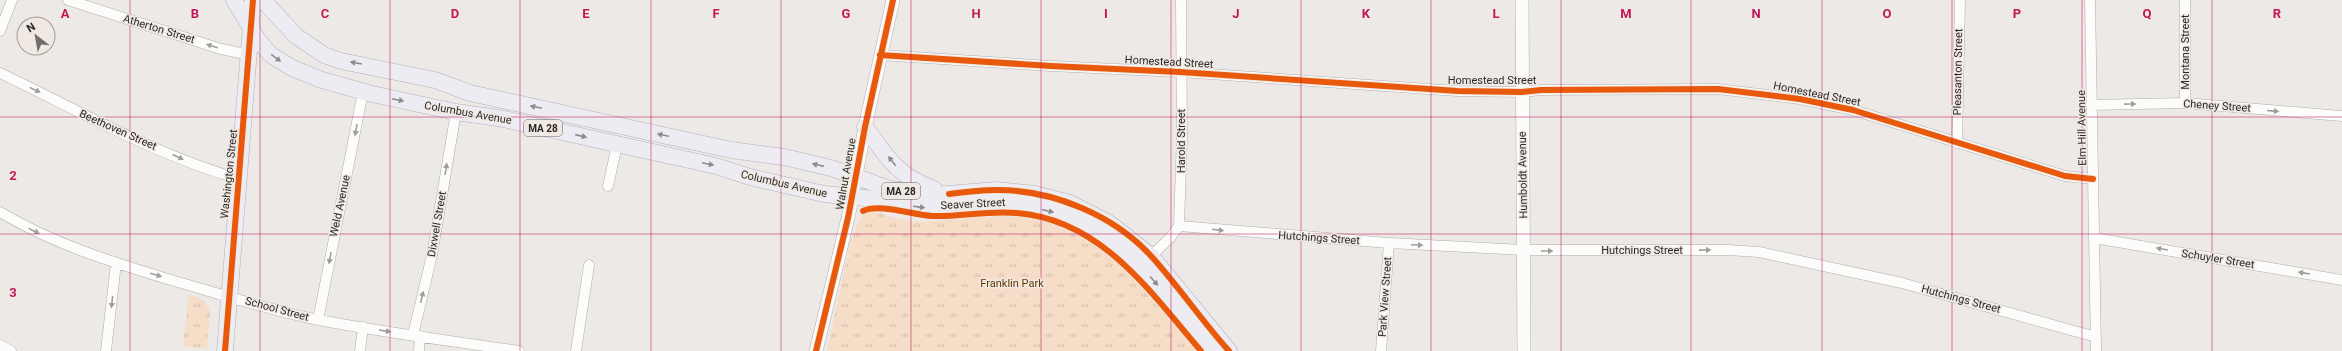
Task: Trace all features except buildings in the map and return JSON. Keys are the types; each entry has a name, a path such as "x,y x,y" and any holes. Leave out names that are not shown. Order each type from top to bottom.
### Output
{"main road":[{"name":"Columbus Avenue","path":"234,0 251,29 269,53 284,64 314,77 363,92 456,112 499,118 716,166 750,177 820,193 852,196"},
{"name":"Washington Street","path":"225,351 228,295 250,55 253,0"},
{"name":"Columbus Avenue","path":"263,0 298,38 315,50 333,58 435,80 470,93 731,150 784,157 831,168 855,177"},
{"path":"865,127 907,177 949,194"},
{"name":"Seaver Street","path":"855,177 894,189 935,194 997,190 1053,198 1091,212 1125,234 1212,351"},
{"name":"Seaver Street","path":"852,196 918,208 946,209 1015,205 1050,211 1069,217 1098,232 1120,247 1146,261 1229,351"}],"street":[{"path":"0,31 12,0"},
{"name":"Atherton Street","path":"68,0 214,46 250,55"},
{"name":"Walnut Avenue","path":"816,351 852,196 880,55 893,0"},
{"name":"Harold Street","path":"1179,226 1181,207 1182,141 1180,72 1182,0"},
{"name":"Humboldt Avenue","path":"1522,0 1524,351"},
{"name":"Pleasanton Street","path":"1957,143 1960,0"},
{"name":"Elm Hill Avenue","path":"2090,0 2096,351"},
{"name":"Montana Street","path":"2185,0 2185,103"},
{"name":"Homestead Street","path":"880,55 1058,67 1180,72 1442,90 1522,92 1541,90 1718,89 1758,93 1853,110 2065,176 2093,179"},
{"name":"Beethoven Street","path":"0,73 87,117 202,168 239,179"},
{"name":"Weld Avenue","path":"318,320 363,92"},
{"name":"Cheney Street","path":"2091,105 2185,103 2342,116"},
{"name":"Dixwell Street","path":"419,351 417,336 456,112"},
{"path":"608,186 617,145"},
{"name":"School Street","path":"0,212 35,232 70,247 116,263 318,320 500,350 519,351"},
{"path":"1146,261 1170,238 1179,226"},
{"name":"Hutchings Street","path":"1179,226 1389,243 1524,250 1728,250 1759,252 1902,283 2096,337"},
{"name":"Schuyler Street","path":"2094,238 2342,280"},
{"name":"Park View Street","path":"1381,351 1389,243"},
{"path":"106,351 116,263"},
{"path":"576,351 589,265"},
{"path":"360,351 363,327"},
{"path":"0,345 11,351"}],"green space":[{"name":"Franklin Park","path":"872,209 894,218 909,221 940,221 986,216 1016,215 1046,220 1073,230 1098,244 1122,262 1164,305 1201,351 827,351 850,243 861,216"},
{"path":"189,294 204,301 210,311 207,349 183,346"}],"cycle path":[{"path":"225,351 253,0"},
{"path":"816,351 848,218 865,127 893,0"},
{"path":"880,55 1051,66 1180,72 1458,91 1522,92 1541,90 1718,89 1800,99 1853,110 2065,176 2093,179"},
{"path":"949,194 991,190 1018,191 1061,200 1101,217 1137,242 1152,257 1229,351"},
{"path":"863,211 878,208 932,216 1006,212 1047,219 1074,229 1099,244 1122,262 1143,283 1201,351"}]}
